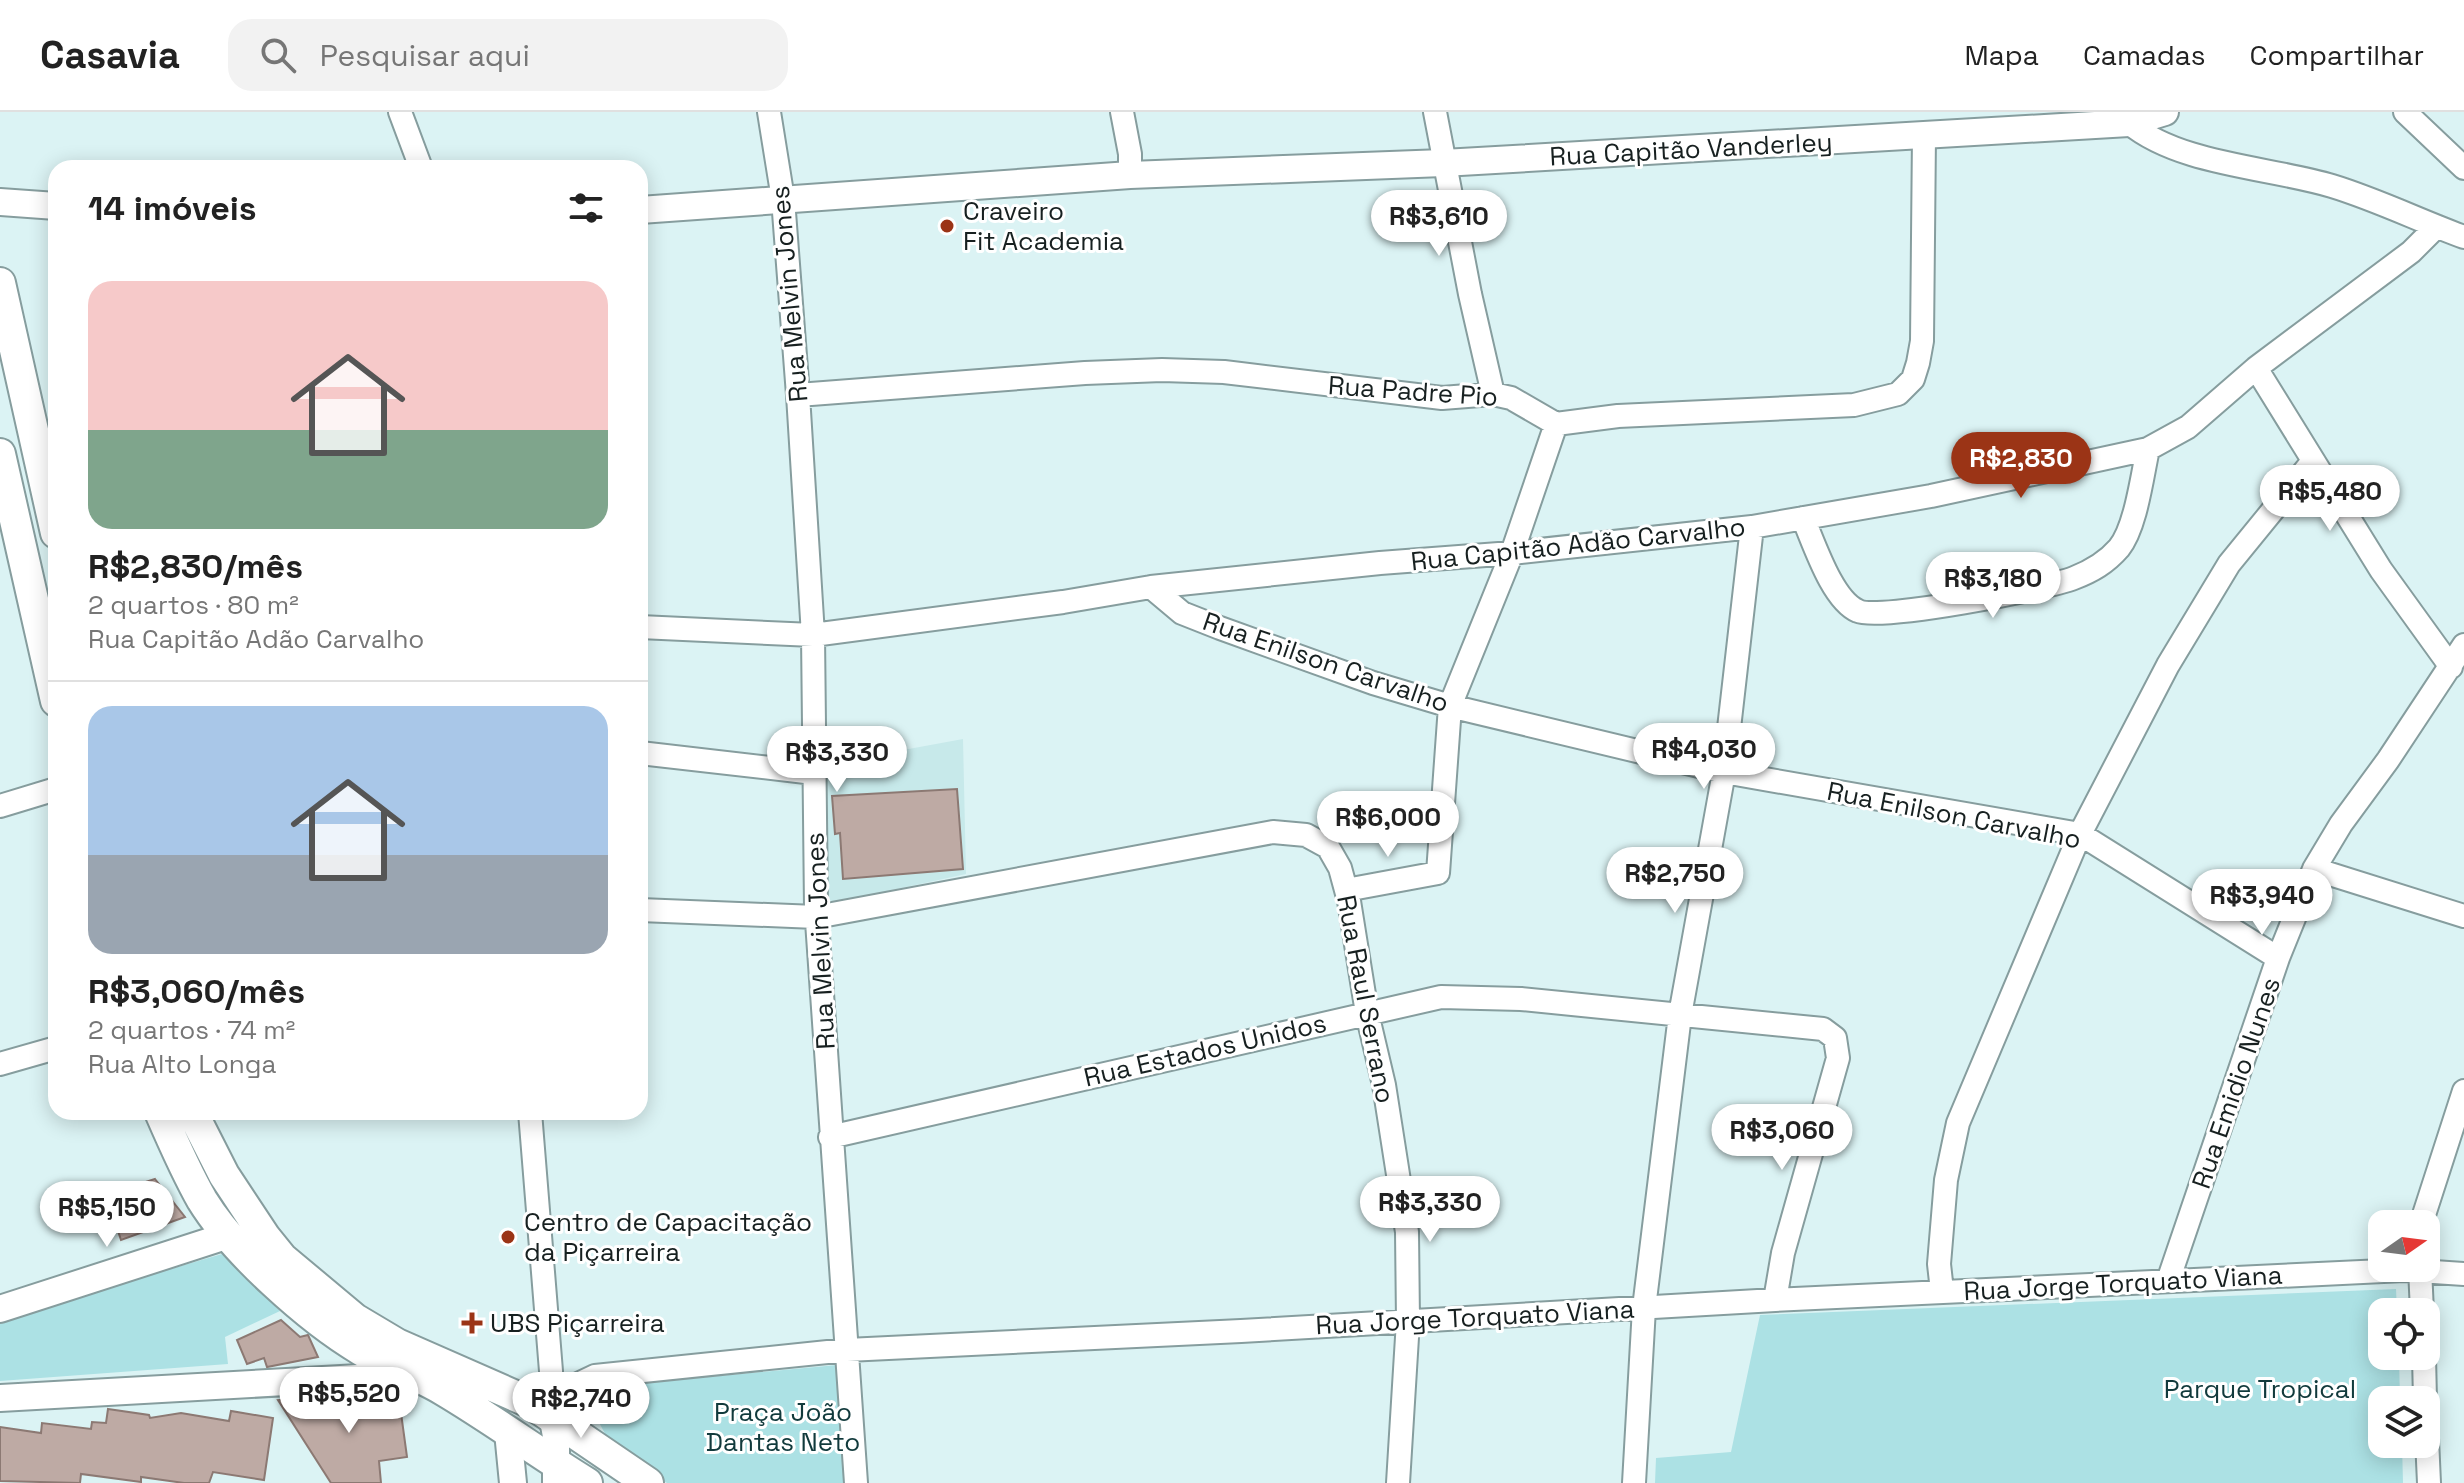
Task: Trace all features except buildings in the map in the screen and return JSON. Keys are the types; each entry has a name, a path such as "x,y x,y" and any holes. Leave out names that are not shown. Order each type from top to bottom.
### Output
{"main road":[{"path":"0,283 48,497"},
{"path":"0,454 5,501 48,670"},
{"path":"164,1120 204,1202 229,1235 292,1298 358,1349 461,1400 508,1442 556,1474 587,1483"},
{"path":"196,1120 224,1175 265,1237 282,1258 355,1319 397,1344 529,1402 648,1483"}],"street":[{"path":"400,112 418,160"},
{"name":"Rua Melvin Jones","path":"769,112 783,199 798,395 813,635 816,917 856,1483"},
{"path":"1122,112 1130,154 1130,175"},
{"path":"1435,112 1443,163 1493,394"},
{"name":"Rua Capitão Vanderley","path":"648,209 1130,175 1443,163 2129,123 2165,112"},
{"path":"2405,112 2464,168"},
{"path":"2129,123 2146,137 2175,150 2333,186 2464,237"},
{"path":"1346,890 1438,873 1450,706 1512,553 1556,424 1618,416 1854,405 1898,394 1913,379 1922,341 1924,135"},
{"path":"0,202 48,205"},
{"name":"Rua Capitão Adão Carvalho","path":"648,627 813,635 1063,602 1151,587 1752,527 1931,496 2148,449 2188,427 2256,368 2411,252 2436,227"},
{"path":"2256,368 2381,570 2451,667"},
{"name":"Rua Padre Pio","path":"798,395 1085,373 1162,370 1224,372 1442,398 1493,394 1511,398 1556,424"},
{"path":"1803,518 1828,575 1844,601 1858,612 1916,609 2043,589 2100,567 2121,546 2136,503 2148,449"},
{"path":"1942,1291 1939,1264 1946,1180 1958,1123 2080,834 2168,665 2229,564 2313,461"},
{"path":"1634,1483 1644,1308 1680,1015 1724,772 1752,527"},
{"name":"Rua Enilson Carvalho","path":"1151,587 1182,613 1373,683 1450,706 1724,772 2080,834 2278,958"},
{"name":"Rua Emidio Nunes","path":"2168,1281 2278,958 2314,869 2341,824 2464,645"},
{"path":"648,754 814,773"},
{"path":"0,806 48,791"},
{"name":"Rua Raul Serrano","path":"816,917 1273,832 1306,835 1328,847 1340,868 1346,890 1367,1013 1384,1085 1407,1232 1408,1321 1398,1483"},
{"path":"2314,869 2464,916"},
{"path":"648,910 816,917"},
{"name":"Rua Estados Unidos","path":"830,1137 1441,997 1521,999 1823,1029 1835,1038 1838,1058 1783,1253 1775,1300"},
{"path":"0,1064 48,1050"},
{"path":"2426,1210 2464,1091"},
{"path":"531,1120 556,1474"},
{"path":"0,1309 229,1235"},
{"name":"Rua Jorge Torquato Viana","path":"553,1420 574,1386 595,1376 847,1350 1942,1291 2368,1271"},
{"name":"Rua Jorge Torquato Viana","path":"2440,1271 2464,1274"},
{"path":"326,1379 358,1349 355,1319"},
{"path":"0,1398 413,1375"},
{"path":"503,1483 508,1442"},
{"path":"508,1442 513,1483"},
{"path":"2428,1458 2429,1483"}],"shaded area":[{"path":"963,739 966,874 828,904 827,764"}],"green space":[{"path":"222,1254 280,1311 225,1337 228,1364 0,1381 0,1319"},
{"name":"Parque Tropical","path":"2396,1289 2396,1298 2368,1298 2368,1370 2399,1370 2400,1386 2368,1386 2368,1458 2402,1458 2403,1483 1655,1483 1656,1458 1731,1452 1760,1315"},
{"name":"Praça João Dantas Neto","path":"837,1365 845,1483 667,1483 613,1449 592,1409 593,1392 600,1387"}],"place":[{"name":"Craveiro Fit Academia","path":"947,226"},
{"name":"Centro de Capacitação da Piçarreira","path":"508,1237"},
{"name":"UBS Piçarreira","path":"472,1323"}]}
